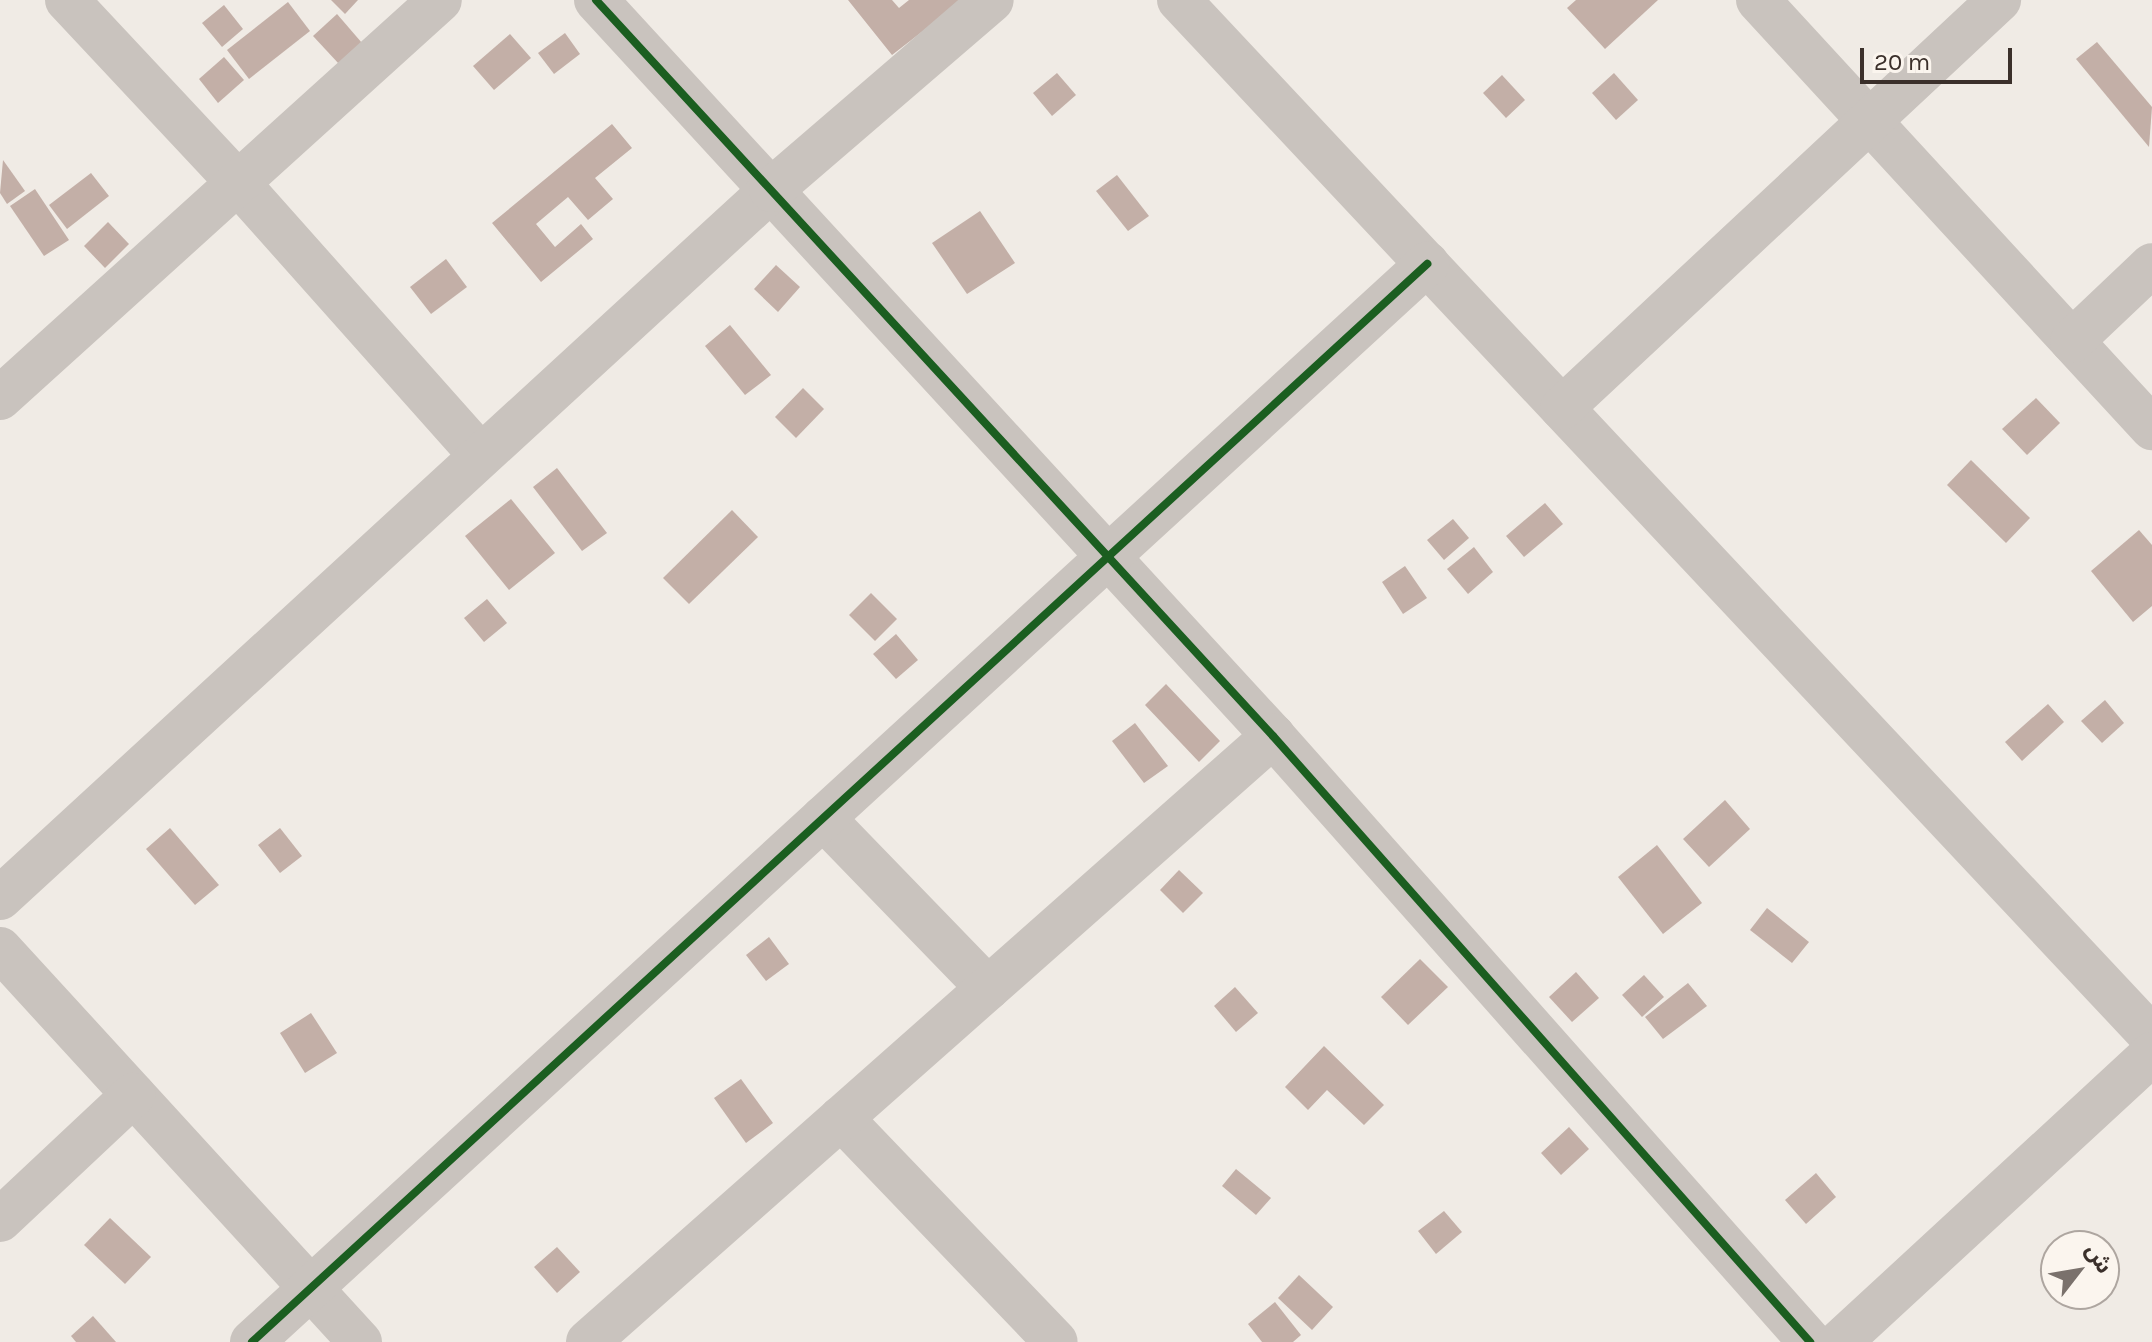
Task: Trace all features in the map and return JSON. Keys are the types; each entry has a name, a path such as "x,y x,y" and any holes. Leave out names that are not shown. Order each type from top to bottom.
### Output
{"street":[{"path":"67,0 238,183 481,456"},
{"path":"0,398 440,0"},
{"path":"596,0 1273,736 1810,1342"},
{"path":"0,898 771,190 992,0"},
{"path":"1179,0 2152,1037"},
{"path":"1758,0 2152,428"},
{"path":"1562,408 1999,0"},
{"path":"252,1342 1427,264"},
{"path":"2072,341 2152,265"},
{"path":"588,1342 1273,736"},
{"path":"823,818 988,988"},
{"path":"0,949 360,1342"},
{"path":"1840,1342 2152,1054"},
{"path":"0,1220 133,1095"},
{"path":"841,1118 1056,1342"}],"building":[{"path":"331,0 358,0 345,14"},
{"path":"848,0 892,0 899,8 909,0 963,0 892,55"},
{"path":"1576,0 1658,0 1605,49 1567,8"},
{"path":"288,2 310,31 249,79 227,50"},
{"path":"224,5 243,29 222,47 202,23"},
{"path":"337,14 362,43 339,64 313,36"},
{"path":"565,33 580,54 554,74 538,53"},
{"path":"510,34 531,58 494,90 473,66"},
{"path":"2097,42 2152,107 2149,147 2076,59"},
{"path":"224,57 244,80 218,103 199,79"},
{"path":"1057,73 1076,95 1052,116 1033,93"},
{"path":"1614,73 1638,100 1616,120 1592,93"},
{"path":"1502,75 1525,100 1506,118 1483,93"},
{"path":"612,124 632,148 595,178 613,199 588,220 568,197 536,224 555,247 581,224 593,239 541,282 492,223"},
{"path":"3,160 25,191 7,204 0,193"},
{"path":"91,173 109,196 67,229 49,205"},
{"path":"1117,175 1149,216 1128,231 1096,191"},
{"path":"35,189 69,240 44,256 10,206"},
{"path":"980,211 1015,263 967,294 932,243"},
{"path":"108,222 129,244 105,268 84,246"},
{"path":"446,259 467,287 431,314 410,287"},
{"path":"776,265 800,287 778,312 754,289"},
{"path":"730,325 771,375 745,395 705,346"},
{"path":"803,388 824,409 796,438 775,417"},
{"path":"2036,398 2060,423 2027,455 2002,429"},
{"path":"1971,460 2030,518 2006,543 1947,485"},
{"path":"557,468 607,533 582,551 533,487"},
{"path":"511,499 555,553 509,590 465,536"},
{"path":"1545,503 1563,524 1524,557 1506,536"},
{"path":"732,510 758,537 689,604 663,578"},
{"path":"1453,519 1469,538 1444,560 1427,540"},
{"path":"2139,530 2152,545 2152,606 2133,622 2091,571"},
{"path":"1474,547 1493,572 1468,594 1447,569"},
{"path":"1405,566 1427,598 1403,614 1382,582"},
{"path":"871,593 897,619 875,641 849,615"},
{"path":"487,599 507,623 484,642 464,618"},
{"path":"896,634 918,660 896,679 873,654"},
{"path":"1166,684 1220,741 1199,762 1145,705"},
{"path":"2105,700 2124,723 2102,743 2081,721"},
{"path":"2048,704 2064,722 2022,761 2005,742"},
{"path":"1135,723 1168,766 1144,783 1112,741"},
{"path":"1725,800 1750,829 1709,867 1683,839"},
{"path":"170,828 219,885 195,905 146,849"},
{"path":"280,828 302,856 280,873 258,845"},
{"path":"1657,845 1702,903 1663,934 1618,877"},
{"path":"1179,870 1203,893 1183,913 1160,890"},
{"path":"1767,908 1809,942 1792,963 1750,930"},
{"path":"769,937 789,964 766,981 746,955"},
{"path":"1420,959 1448,987 1408,1025 1381,997"},
{"path":"1576,972 1599,998 1572,1022 1549,997"},
{"path":"1644,975 1664,997 1642,1017 1622,995"},
{"path":"1688,983 1707,1006 1663,1039 1645,1017"},
{"path":"1235,987 1258,1013 1236,1032 1214,1006"},
{"path":"311,1013 337,1053 305,1073 280,1033"},
{"path":"1324,1046 1384,1105 1364,1125 1327,1090 1308,1110 1285,1087"},
{"path":"741,1079 773,1123 746,1143 714,1098"},
{"path":"1569,1127 1589,1149 1561,1175 1541,1153"},
{"path":"1236,1169 1271,1198 1256,1215 1222,1186"},
{"path":"1816,1173 1836,1197 1806,1224 1785,1200"},
{"path":"1444,1211 1462,1232 1436,1254 1418,1231"},
{"path":"110,1218 151,1257 125,1284 84,1245"},
{"path":"557,1247 580,1272 557,1293 534,1267"},
{"path":"1299,1275 1333,1307 1312,1330 1278,1298"},
{"path":"1275,1302 1301,1335 1293,1342 1262,1342 1248,1324"},
{"path":"93,1316 116,1342 76,1342 71,1336"}],"cycle path":[{"path":"596,0 1273,736 1810,1342"},
{"path":"252,1342 1427,264"}]}
